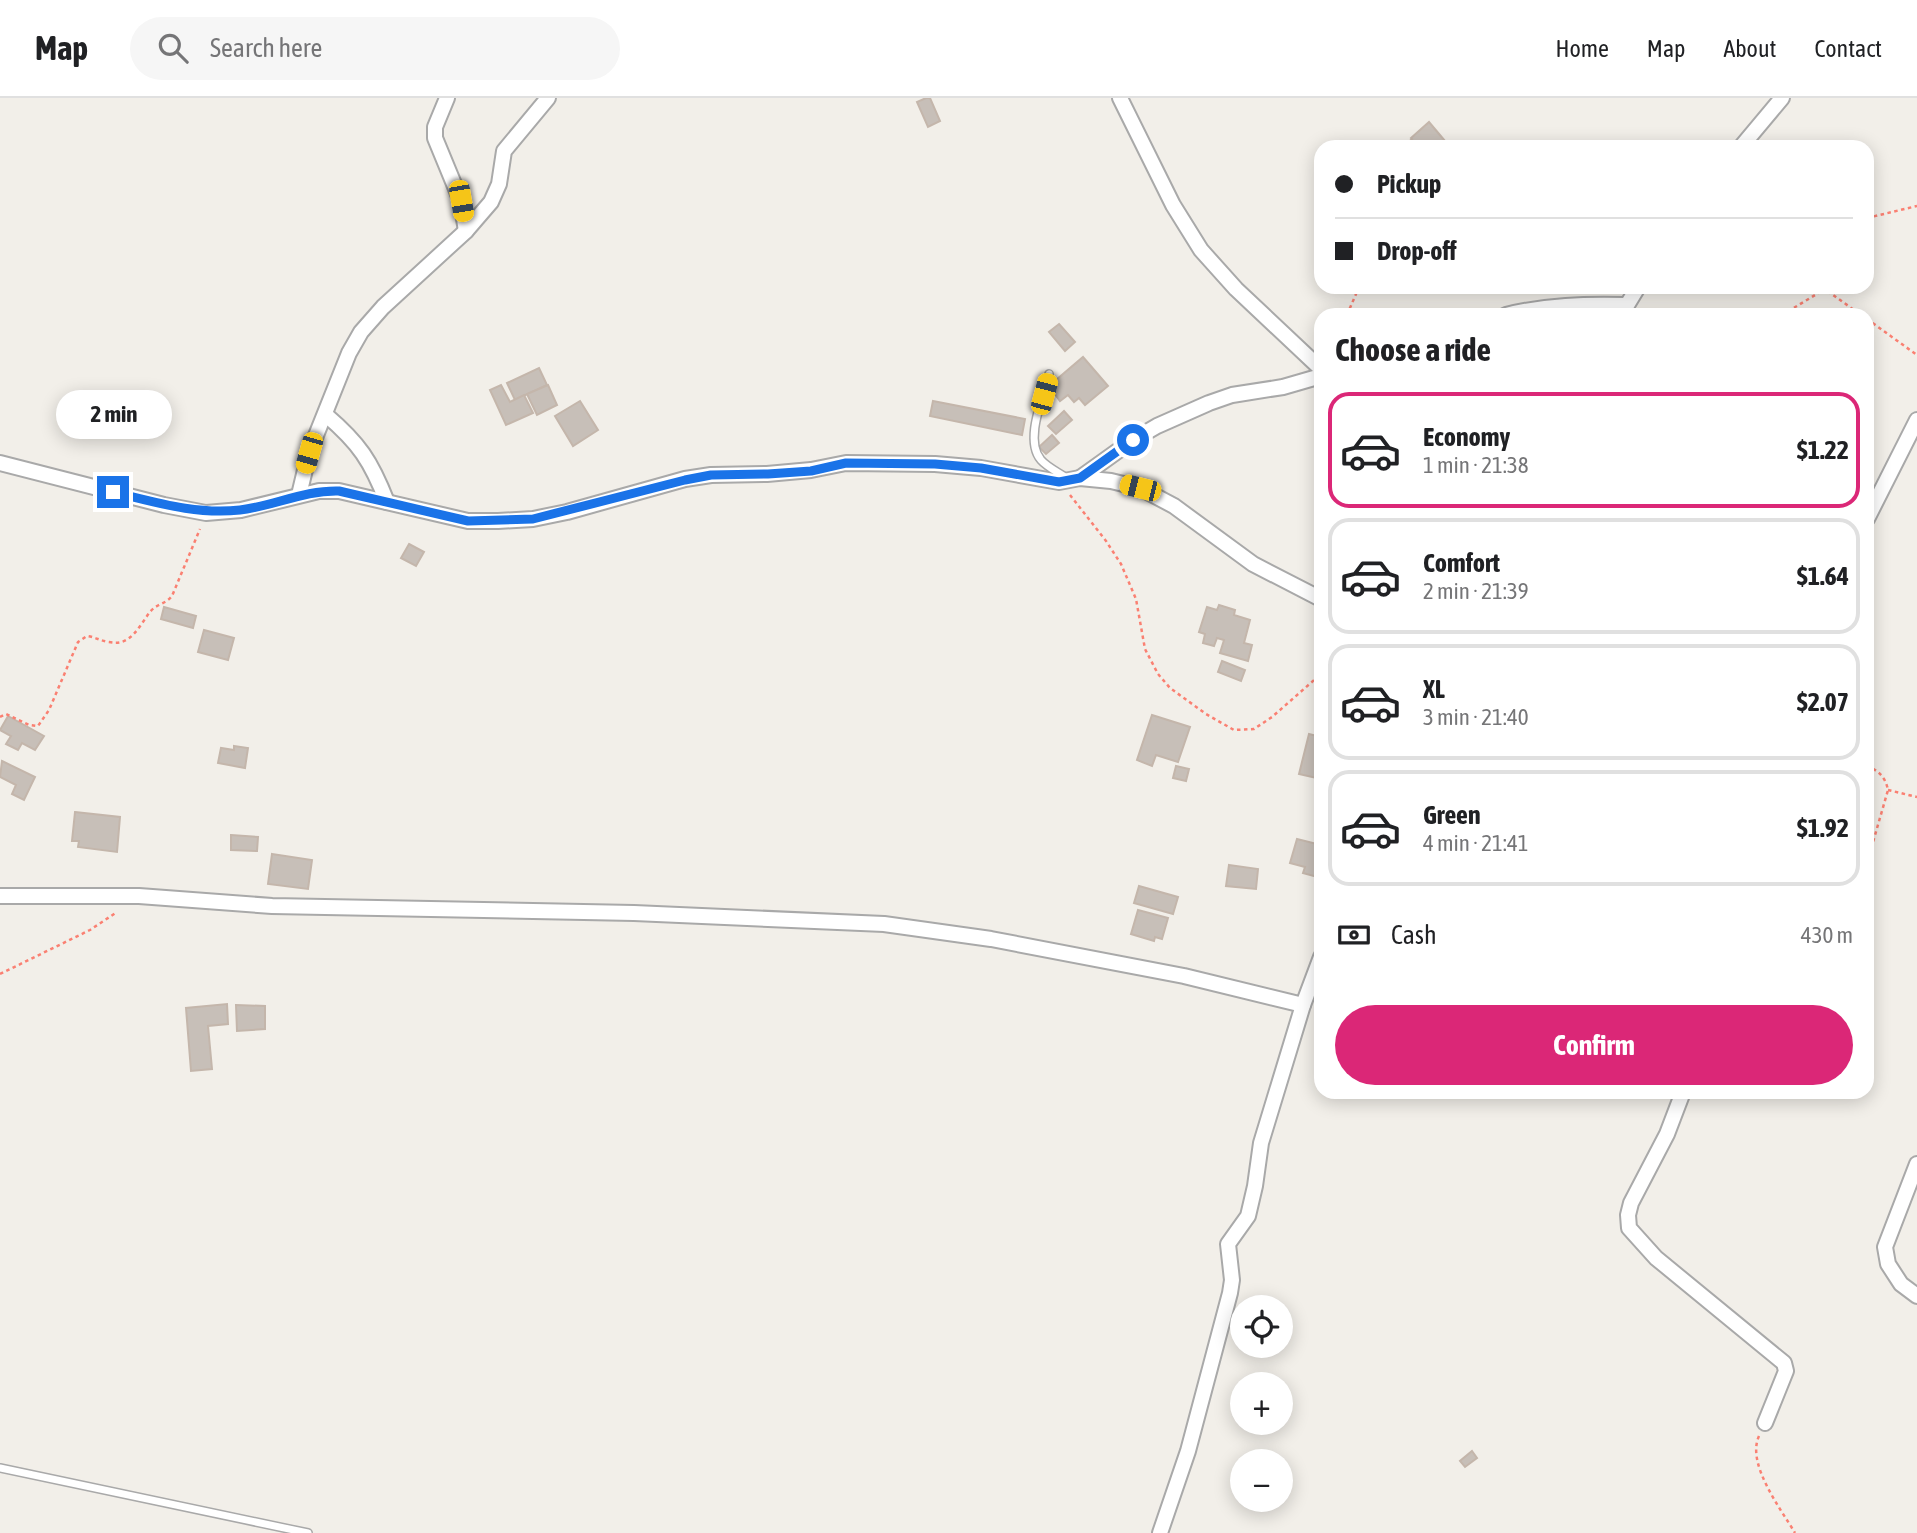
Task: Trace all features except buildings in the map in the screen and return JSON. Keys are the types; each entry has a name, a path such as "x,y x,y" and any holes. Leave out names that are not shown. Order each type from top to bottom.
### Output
{"street":[{"path":"447,98 435,127 435,138 461,201 466,231"},
{"path":"299,495 309,453 349,353 361,332 383,307 466,231 496,193 504,151 510,141 548,98"},
{"path":"1120,98 1173,205 1200,250 1236,289 1314,362"},
{"path":"1747,140 1782,98"},
{"path":"1545,308 1579,304 1608,308"},
{"path":"1069,480 1157,426 1209,403 1233,395 1283,387 1314,378"},
{"path":"326,415 360,447 387,502"},
{"path":"1874,505 1917,420"},
{"path":"0,463 164,505 206,513 261,506 319,491 339,491 468,521 533,519 711,475 811,471 846,463 935,464 1069,480 1111,481 1140,488 1174,506 1254,564 1314,595"},
{"path":"0,896 139,896 272,906 647,914 884,924 991,939 1184,976 1303,1005"},
{"path":"1160,1533 1188,1451 1230,1293 1232,1280 1228,1244 1248,1216 1261,1143 1314,976"},
{"path":"1680,1099 1667,1134 1631,1203 1629,1228 1671,1272 1784,1363 1786,1371 1765,1423"},
{"path":"1917,1164 1885,1247 1888,1264 1901,1284 1917,1296"}],"lane":[{"path":"1049,374 1034,432 1034,447 1043,462 1069,480"},
{"path":"0,1468 308,1533"}],"path":[{"path":"1874,216 1917,206"},
{"path":"1793,308 1815,294"},
{"path":"1832,294 1851,308"},
{"path":"1874,324 1917,355"},
{"path":"1069,480 1121,564 1136,599 1145,649 1158,674 1170,688 1224,726 1234,730 1254,729 1314,680"},
{"path":"0,717 6,714 29,725 38,726 49,710 81,638 95,637 117,643 132,637 141,629 152,609 172,596 206,513"},
{"path":"1874,768 1885,779 1888,790 1874,839"},
{"path":"1888,790 1917,797"},
{"path":"0,974 90,930 139,896"},
{"path":"1765,1423 1756,1441 1756,1455 1761,1472 1795,1533"}],"route":[{"path":"113,492 206,513 241,510 319,491 339,491 468,521 498,521 533,519 566,512 711,475 811,471 846,463 899,462 981,468 1059,482 1080,478 1133,440"}]}
